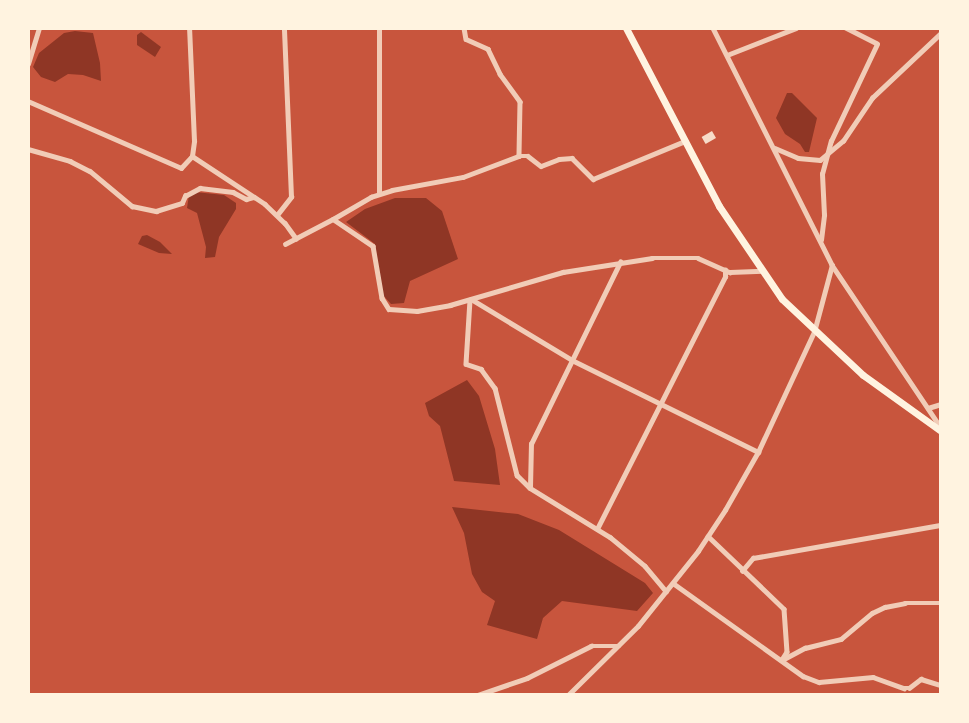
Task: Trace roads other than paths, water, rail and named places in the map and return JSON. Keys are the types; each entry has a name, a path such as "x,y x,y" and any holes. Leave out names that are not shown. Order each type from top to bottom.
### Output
{"main road":[{"path":"626,28 719,206 782,299 863,375 941,430"}],"street":[{"path":"28,64 39,28"},
{"path":"107,28 116,28"},
{"path":"28,102 170,161 180,169 192,156 190,28"},
{"path":"276,215 291,197 284,28"},
{"path":"379,28 379,194"},
{"path":"464,28 466,39 488,49 500,74 520,102 519,156"},
{"path":"713,28 832,265 941,430"},
{"path":"727,55 796,28"},
{"path":"821,240 824,215 822,174 851,95 877,44 845,28"},
{"path":"774,148 798,158 820,160 843,141 872,97 941,33"},
{"path":"285,244 379,194 485,171 519,156 528,156 541,166 559,159 572,158 593,179 685,141"},
{"path":"28,149 80,166 106,181 132,206 156,211 182,203 185,196 200,188 233,192 246,199 254,197"},
{"path":"192,156 254,197 276,215 296,238"},
{"path":"334,219 373,246 382,298 389,309 417,311 563,272 652,258 698,258 730,272 762,271"},
{"path":"530,488 531,444 620,262"},
{"path":"568,695 619,646 673,583 708,536 758,452 814,331 832,265"},
{"path":"597,529 662,404 725,276 725,269"},
{"path":"470,299 572,360 758,452"},
{"path":"470,299 466,364 481,369 495,388 517,475 530,488 597,529 645,566 666,591"},
{"path":"928,408 941,404"},
{"path":"742,571 753,558 941,525"},
{"path":"708,536 784,609 787,652 782,660"},
{"path":"673,583 782,660 819,682 873,677 909,688 921,678 941,685"},
{"path":"782,660 805,648 841,639 872,613 885,607 905,603 941,603"},
{"path":"478,695 527,678 591,646 619,646"}]}
